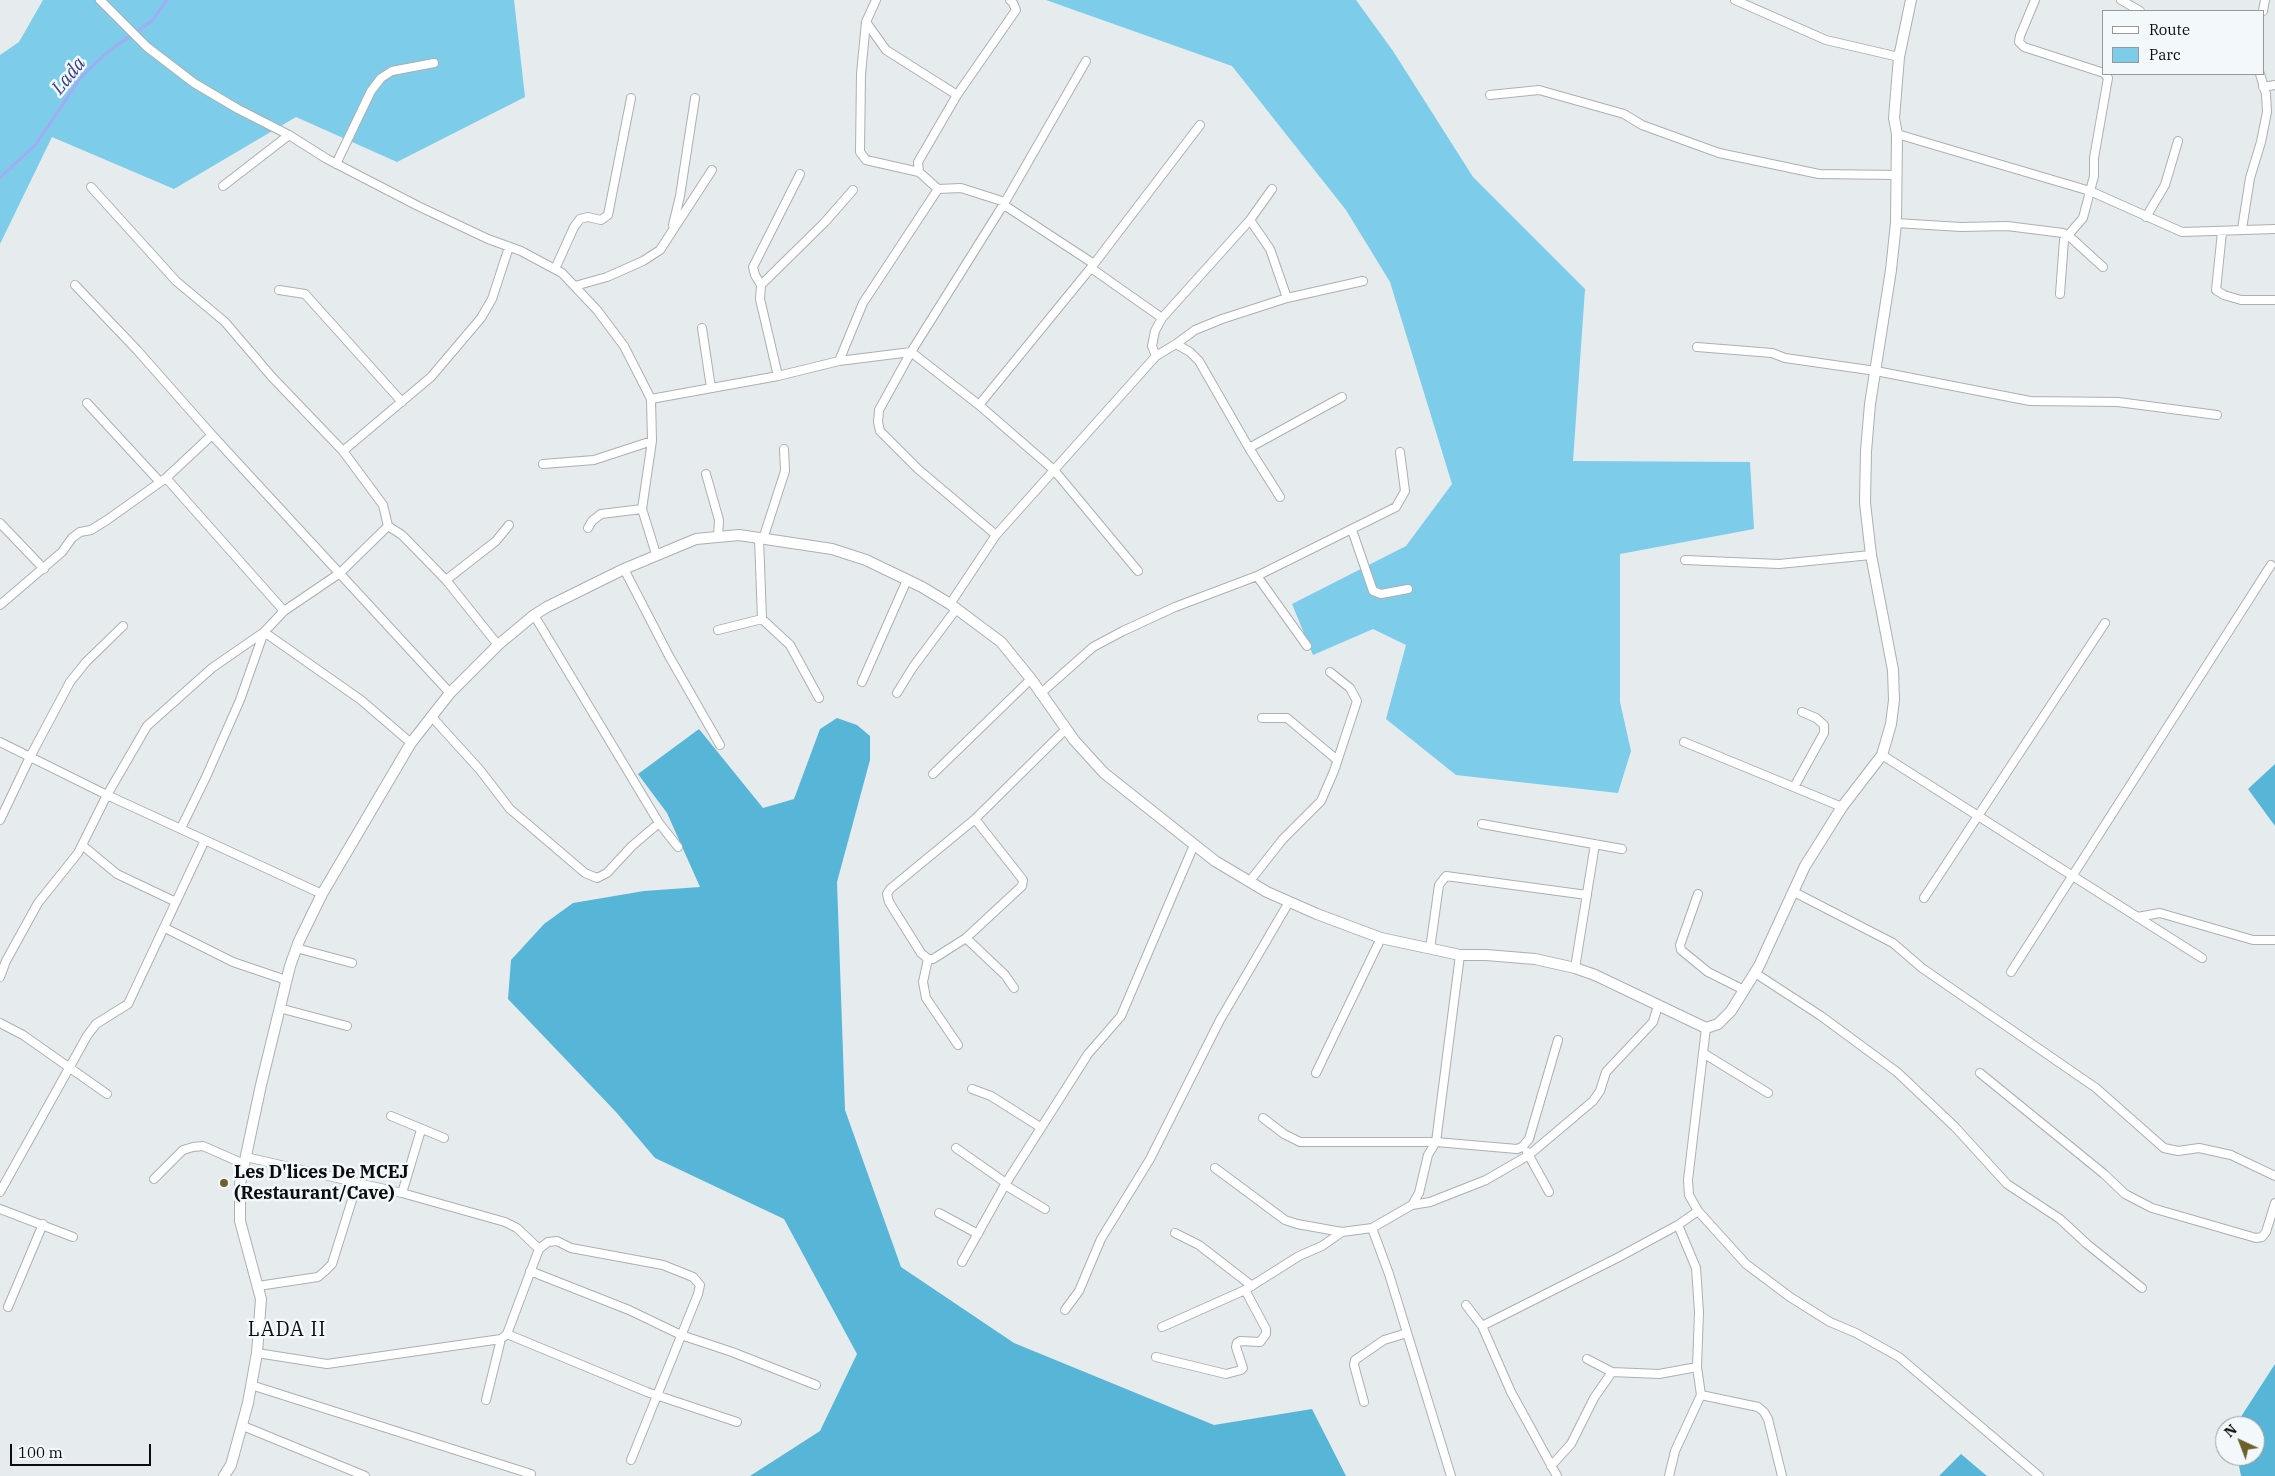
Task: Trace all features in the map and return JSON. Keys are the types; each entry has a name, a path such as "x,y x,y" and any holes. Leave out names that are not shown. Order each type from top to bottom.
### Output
{"street":[{"path":"100,0 147,47 194,83 238,109 289,135 336,164 418,206 510,247 562,273 597,310 624,346 651,399 652,441 642,509 656,554"},
{"path":"876,0 866,22 861,74 860,152 866,160 919,172 938,189 961,188 1004,204 1162,318"},
{"path":"919,172 918,162 957,94 1016,10 1010,0"},
{"path":"1735,0 1826,40 1899,57"},
{"path":"224,1476 231,1465 248,1403 257,1353 261,1299 243,1240 240,1222 240,1184 286,980 296,948 322,894 410,744 450,693 498,645 534,615 624,569 656,554 696,539 739,535 832,549 866,560 954,606 1001,642 1031,679 1066,729 1104,773 1194,845 1249,882 1289,902 1381,938 1460,955 1535,960 1575,968 1595,975 1706,1028 1718,1024 1725,1018 1755,973 1805,866 1842,807 1882,755 1891,724 1894,700 1893,670 1871,555 1865,503 1866,451 1892,270 1896,223 1897,175 1897,134 1894,118 1899,57 1911,0"},
{"path":"2034,0 2019,42 2024,47 2033,51 2102,72"},
{"path":"2122,0 2138,10"},
{"path":"866,22 886,50 957,94"},
{"path":"996,535 918,469 880,431 878,422 879,410 911,352 1004,204 1086,61"},
{"path":"336,164 372,91 381,78 392,70 434,63"},
{"path":"2060,294 2064,240 2083,218 2094,176 2094,158 2108,78 2106,75"},
{"path":"2242,229 2250,178 2261,142 2267,112 2260,75"},
{"path":"2263,88 2275,85"},
{"path":"1490,95 1539,90 1624,114 1642,125 1719,153 1819,174 1897,175"},
{"path":"555,269 574,226 580,219 588,217 601,220 608,215 630,98"},
{"path":"671,230 680,196 695,98"},
{"path":"979,405 1092,266 1200,125"},
{"path":"1897,134 2090,192 2182,232 2275,229"},
{"path":"223,186 289,135"},
{"path":"2146,217 2165,186 2178,141"},
{"path":"575,286 607,277 643,261 660,250 671,230 694,200 712,170"},
{"path":"778,376 760,299 761,285 753,267 800,174"},
{"path":"91,187 176,281 225,322 272,377 342,451 382,505 388,526 402,535 446,580 498,645"},
{"path":"839,361 862,303 938,189"},
{"path":"1156,356 1152,346 1155,331 1162,318 1250,220 1272,189"},
{"path":"761,285 825,222 853,190"},
{"path":"1250,220 1270,249 1287,298"},
{"path":"1896,223 1961,227 2030,228 2069,236 2103,267"},
{"path":"2222,232 2216,290 2224,295 2242,300 2275,300"},
{"path":"342,451 431,377 481,318 492,299 510,247"},
{"path":"897,693 954,606 996,535 1156,356 1195,330 1287,298 1364,281"},
{"path":"75,285 137,350 212,435 450,693"},
{"path":"279,290 304,294 402,402"},
{"path":"702,328 711,388"},
{"path":"1176,344 1200,360 1249,448 1280,497"},
{"path":"1697,347 1772,353 1785,358 1876,371 2030,401 2118,402 2217,415"},
{"path":"651,399 778,376 839,361 911,352 979,405 1054,470 1138,571"},
{"path":"1249,448 1342,397"},
{"path":"86,403 163,480 284,612"},
{"path":"0,606 44,569 80,532 90,530 108,520 163,480 212,435"},
{"path":"543,464 594,460 652,441"},
{"path":"784,449 786,471 761,538 762,619 790,645 819,698"},
{"path":"1040,694 1094,647 1175,607 1257,576 1396,507 1406,491 1400,452"},
{"path":"706,474 719,520 718,537"},
{"path":"588,528 592,521 601,514 642,509"},
{"path":"0,522 44,569"},
{"path":"446,580 496,541 509,525"},
{"path":"0,977 6,961 38,903 78,853 107,795 147,726 212,668 264,632 284,612 340,573 388,526"},
{"path":"1352,530 1372,591 1381,594 1408,590"},
{"path":"1685,560 1779,564 1871,555"},
{"path":"2011,972 2271,565"},
{"path":"624,569 669,656 720,745"},
{"path":"1257,576 1307,646"},
{"path":"862,682 907,580"},
{"path":"534,615 659,823 678,847"},
{"path":"718,630 762,619"},
{"path":"1924,898 2105,623"},
{"path":"0,820 30,757 70,682 86,662 123,626"},
{"path":"264,632 361,700 410,744"},
{"path":"181,828 240,700 264,632"},
{"path":"1249,882 1283,839 1321,801 1334,770 1336,759 1357,701 1350,688 1330,672"},
{"path":"933,774 1031,679"},
{"path":"1794,787 1824,733 1824,725 1802,712"},
{"path":"431,716 480,770 510,809 585,873 597,878 607,873 632,846 659,823"},
{"path":"1262,718 1287,718 1336,759"},
{"path":"928,959 917,946 889,902 887,894 890,888 975,819 1066,729"},
{"path":"0,742 107,795 322,894"},
{"path":"1684,742 1842,807"},
{"path":"1882,755 2202,958"},
{"path":"928,959 933,958 966,938 1018,892 1023,880 975,819"},
{"path":"1482,824 1622,849"},
{"path":"0,1192 68,1067 96,1024 128,1004 205,840"},
{"path":"1575,968 1595,844"},
{"path":"82,845 117,874 176,902"},
{"path":"962,1262 1005,1184 1040,1128 1088,1054 1121,1016 1194,845"},
{"path":"1430,949 1439,885 1446,876 1587,895"},
{"path":"1794,892 1892,943 1929,974 2096,1088 2164,1148 2178,1151 2200,1148 2231,1155 2275,1176"},
{"path":"1698,894 1680,945 1681,950 1708,972 1744,990"},
{"path":"1065,1310 1079,1291 1101,1239 1150,1159 1220,1020 1289,902"},
{"path":"2137,917 2160,913 2253,940 2275,940"},
{"path":"165,928 233,962 286,980"},
{"path":"966,938 1005,975 1014,988"},
{"path":"1316,1074 1381,938"},
{"path":"296,948 352,963"},
{"path":"1412,1205 1419,1193 1428,1155 1436,1142 1460,955"},
{"path":"928,959 923,982 926,998 958,1045"},
{"path":"1755,973 1821,1016 1897,1072 1955,1127 2007,1184 2060,1219 2087,1244 2142,1288"},
{"path":"1215,1168 1285,1220 1342,1232 1372,1228 1412,1205 1430,1202 1486,1180 1530,1155 1593,1101 1600,1091 1606,1072 1653,1022 1658,1006"},
{"path":"279,1008 347,1026"},
{"path":"0,1023 23,1035 107,1094"},
{"path":"1706,1028 1688,1180 1689,1195 1698,1211 1746,1264 1790,1297 1830,1322 1856,1333 1899,1357 2040,1476"},
{"path":"1263,1118 1284,1134 1300,1142 1436,1142 1506,1149 1522,1147 1529,1139 1558,1040"},
{"path":"1703,1053 1768,1093"},
{"path":"1980,1073 2104,1174 2125,1194 2152,1208 2256,1238 2262,1237 2266,1232 2275,1203"},
{"path":"972,1089 991,1096 1040,1128"},
{"path":"391,1116 444,1138"},
{"path":"402,1193 422,1130"},
{"path":"154,1179 183,1150 202,1146 245,1160 402,1193 505,1222 517,1228 539,1249"},
{"path":"1522,1147 1530,1155 1549,1192"},
{"path":"956,1148 1005,1184 1045,1208"},
{"path":"258,1286 318,1277 325,1272 332,1264 357,1184"},
{"path":"0,1209 73,1237"},
{"path":"1482,1326 1619,1258 1678,1225 1698,1211"},
{"path":"939,1213 978,1234"},
{"path":"8,1307 43,1224"},
{"path":"1671,1474 1675,1451 1701,1395 1697,1367 1700,1312 1696,1268 1678,1225"},
{"path":"1372,1228 1389,1274 1451,1476"},
{"path":"1162,1327 1248,1288 1299,1256 1322,1246 1342,1232"},
{"path":"1156,1357 1226,1374 1243,1368 1236,1347 1237,1343 1240,1341 1260,1342 1266,1334 1266,1329 1248,1288 1199,1245 1175,1233"},
{"path":"486,1400 504,1336 539,1249 548,1242 557,1241 572,1248 663,1265 693,1277 700,1285 698,1294 631,1460"},
{"path":"530,1271 629,1310 681,1335 816,1384"},
{"path":"1466,1305 1482,1326 1511,1392 1557,1476"},
{"path":"1364,1402 1354,1365 1355,1360 1384,1340 1407,1333"},
{"path":"257,1353 310,1363 326,1364 504,1336 656,1395 737,1422"},
{"path":"1587,1359 1612,1372 1659,1374 1697,1367"},
{"path":"1551,1466 1571,1444 1594,1398 1612,1372"},
{"path":"251,1385 531,1474"},
{"path":"1701,1395 1758,1407 1768,1419 1782,1476"},
{"path":"243,1426 365,1476"}],"green space":[{"path":"43,0 514,0 525,97 397,162 296,117 174,189 52,137 0,244 0,55 19,42"},
{"path":"1046,0 1356,0 1393,51 1473,177 1585,289 1573,461 1750,462 1754,529 1620,554 1620,702 1631,751 1618,793 1456,775 1386,719 1406,645 1373,629 1313,655 1292,604 1406,546 1452,484 1390,282 1346,210 1232,66"}],"shaded area":[{"path":"837,718 857,725 870,736 870,760 837,882 845,1110 901,1267 1014,1343 1214,1425 1312,1409 1346,1476 750,1476 820,1431 857,1354 784,1219 655,1158 616,1112 508,999 511,960 544,924 573,903 644,891 700,887 667,813 638,774 699,729 763,808 794,799 820,729"},
{"path":"2275,764 2275,826 2248,789"},
{"path":"2275,1364 2275,1476 2241,1476 2239,1466 2265,1466 2265,1416 2241,1416"},
{"path":"1961,1454 1987,1476 1939,1476"}],"waterway":[{"name":"Lada","path":"0,178 36,144 82,76 110,50 152,21 167,0"}],"place":[{"name":"Les D'lices De MCEJ (Restaurant/Cave)","path":"224,1183"}],"district":[{"name":"LADA II","path":"287,1330"}]}
